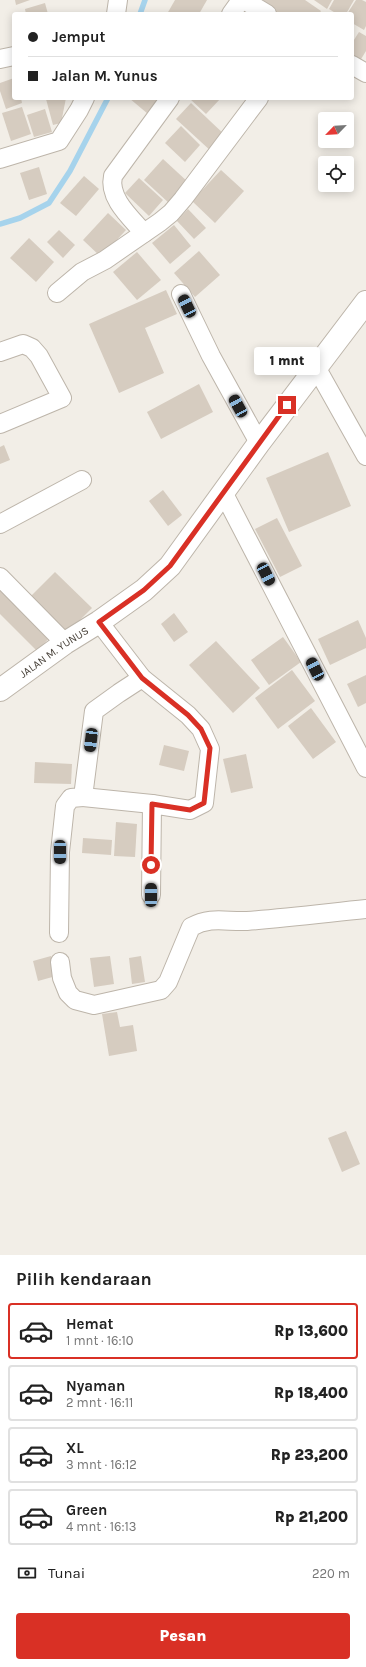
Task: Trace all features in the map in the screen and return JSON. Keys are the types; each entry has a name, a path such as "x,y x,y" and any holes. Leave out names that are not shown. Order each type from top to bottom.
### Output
{"street":[{"path":"116,12 118,0"},
{"path":"232,12 241,0"},
{"path":"244,0 264,12"},
{"path":"0,59 12,56"},
{"path":"0,159 59,141 84,100"},
{"path":"144,233 119,203 111,184 113,176 169,100"},
{"path":"57,293 82,272 105,260 171,213 257,100"},
{"path":"181,294 211,356 259,442"},
{"name":"JALAN M. YUNUS","path":"0,690 65,642 104,618 144,590 170,566 259,442 366,302"},
{"path":"0,352 23,344 32,348 40,356 62,398 0,424"},
{"path":"316,367 366,456"},
{"path":"0,524 82,480"},
{"path":"223,492 366,768"},
{"path":"0,577 65,642"},
{"path":"59,933 60,852 65,806 70,798 83,797 152,804 190,810 204,803 210,748 201,729 188,715 142,678 104,618"},
{"path":"83,797 94,711 142,678"},
{"path":"151,895 152,804"},
{"path":"60,962 62,978 68,993 75,1000 94,1005 161,990 168,982 191,927 200,922 221,919 246,921 366,909"}],"building":[{"path":"15,0 30,0 16,5"},
{"path":"175,0 207,0 200,12 168,12"},
{"path":"264,0 305,0 321,11 275,12 262,4"},
{"path":"314,0 332,0 327,9"},
{"path":"334,0 354,0 347,12 334,12 329,9"},
{"path":"356,0 366,2 366,26 364,30 354,24 354,12 348,12"},
{"path":"45,3 47,12 26,12 25,9"},
{"path":"359,32 366,36 366,51 358,64 354,61 354,40"},
{"path":"12,79 12,100 21,100 22,103 6,109 0,91 0,83"},
{"path":"46,100 66,100 61,123 53,125"},
{"path":"131,100 159,100 148,114"},
{"path":"191,100 219,100 206,114"},
{"path":"191,103 226,136 212,152 176,119"},
{"path":"22,107 31,134 11,141 2,113"},
{"path":"45,109 52,132 34,137 27,115"},
{"path":"181,126 200,145 185,162 165,143"},
{"path":"163,159 189,183 170,204 144,180"},
{"path":"39,167 47,194 29,200 20,173"},
{"path":"221,170 244,191 215,223 192,201"},
{"path":"84,176 99,189 76,216 60,203"},
{"path":"139,178 163,200 149,216 125,193"},
{"path":"188,209 206,228 194,239 177,221"},
{"path":"108,213 126,230 101,257 83,240"},
{"path":"174,225 191,246 170,264 152,243"},
{"path":"59,230 75,245 63,258 47,242"},
{"path":"29,238 54,262 36,282 10,258"},
{"path":"199,251 220,275 195,297 174,273"},
{"path":"137,252 161,280 137,300 113,272"},
{"path":"166,290 177,314 145,328 164,373 119,393 89,324"},
{"path":"199,384 213,412 161,439 147,412"},
{"path":"4,445 10,460 0,464 0,447"},
{"path":"328,452 351,506 289,532 266,478"},
{"path":"163,490 182,515 168,526 149,501"},
{"path":"277,518 302,566 280,577 255,529"},
{"path":"55,572 92,608 66,634 30,597"},
{"path":"0,582 53,634 37,651 0,614"},
{"path":"174,613 188,632 174,642 161,624"},
{"path":"358,620 366,638 366,648 330,665 318,639"},
{"path":"283,637 301,662 269,685 251,660"},
{"path":"216,641 260,688 233,713 189,665"},
{"path":"292,670 315,701 278,729 255,698"},
{"path":"366,675 366,703 358,707 347,684"},
{"path":"311,708 336,742 313,759 288,726"},
{"path":"164,745 189,751 184,771 159,765"},
{"path":"246,754 253,788 231,793 223,759"},
{"path":"35,762 72,764 71,784 34,783"},
{"path":"116,822 137,824 135,857 114,856"},
{"path":"83,838 112,840 111,855 82,853"},
{"path":"51,956 56,976 38,981 33,961"},
{"path":"110,956 114,984 94,987 90,958"},
{"path":"141,956 145,982 132,984 129,958"},
{"path":"117,1012 120,1027 133,1025 137,1051 109,1056 102,1014"},
{"path":"346,1131 360,1164 342,1172 328,1138"}],"waterway":[{"path":"141,12 145,0"},
{"path":"0,224 20,218 49,203 70,171 107,100"}],"route":[{"path":"151,865 152,804 190,810 204,803 210,748 201,729 188,715 142,678 99,622 144,590 161,576 170,566 287,405"}]}
